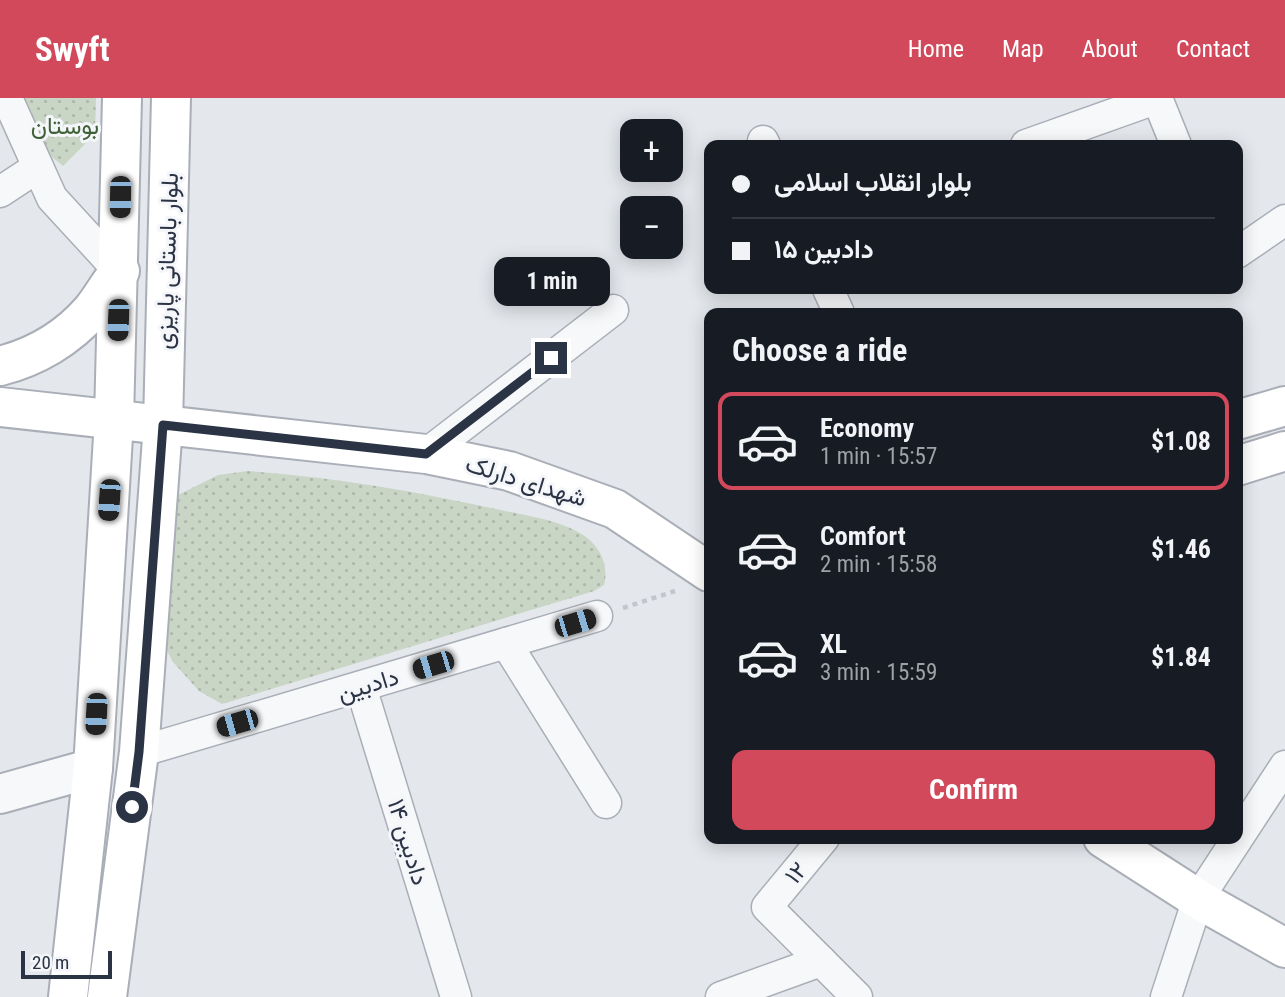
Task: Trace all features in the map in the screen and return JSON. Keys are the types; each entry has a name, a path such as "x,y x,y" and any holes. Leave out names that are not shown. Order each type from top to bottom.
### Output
{"main road":[{"name":"بلوار باستانی پاریزی","path":"68,997 93,768 114,420 120,271 122,98"},
{"name":"بلوار باستانی پاریزی","path":"107,997 139,752 163,425 171,98"},
{"path":"0,366 46,348 71,331 93,309 120,271 168,273"},
{"path":"1243,418 1285,406"},
{"name":"شهدای دارلک","path":"0,407 426,454 509,471 615,509 696,580"},
{"path":"1243,464 1285,451"},
{"path":"1129,850 1198,899 1285,948"}],"street":[{"path":"7,98 52,198 120,271"},
{"path":"1040,140 1157,98 1174,140"},
{"path":"0,192 38,167"},
{"path":"1243,249 1285,220"},
{"path":"426,454 613,310"},
{"name":"دادبین","path":"139,752 597,616"},
{"path":"506,643 606,803"},
{"name":"دادبین ۱۴","path":"361,687 456,997"},
{"path":"1243,830 1285,766"},
{"path":"0,794 93,768"},
{"name":"۱۲","path":"819,844 767,907 821,961"},
{"path":"1166,997 1198,899 1234,844"},
{"path":"721,997 821,961 856,997"}],"path":[{"path":"597,616 696,580"}],"green space":[{"name":"بوستان","path":"22,98 96,98 95,134 63,166 47,153"},
{"path":"248,471 404,491 527,515 559,524 585,536 597,548 604,562 604,585 594,591 222,704 199,691 173,662 155,628 164,502 218,475"}],"route":[{"path":"132,807 139,752 163,425 426,454 551,358"}]}
